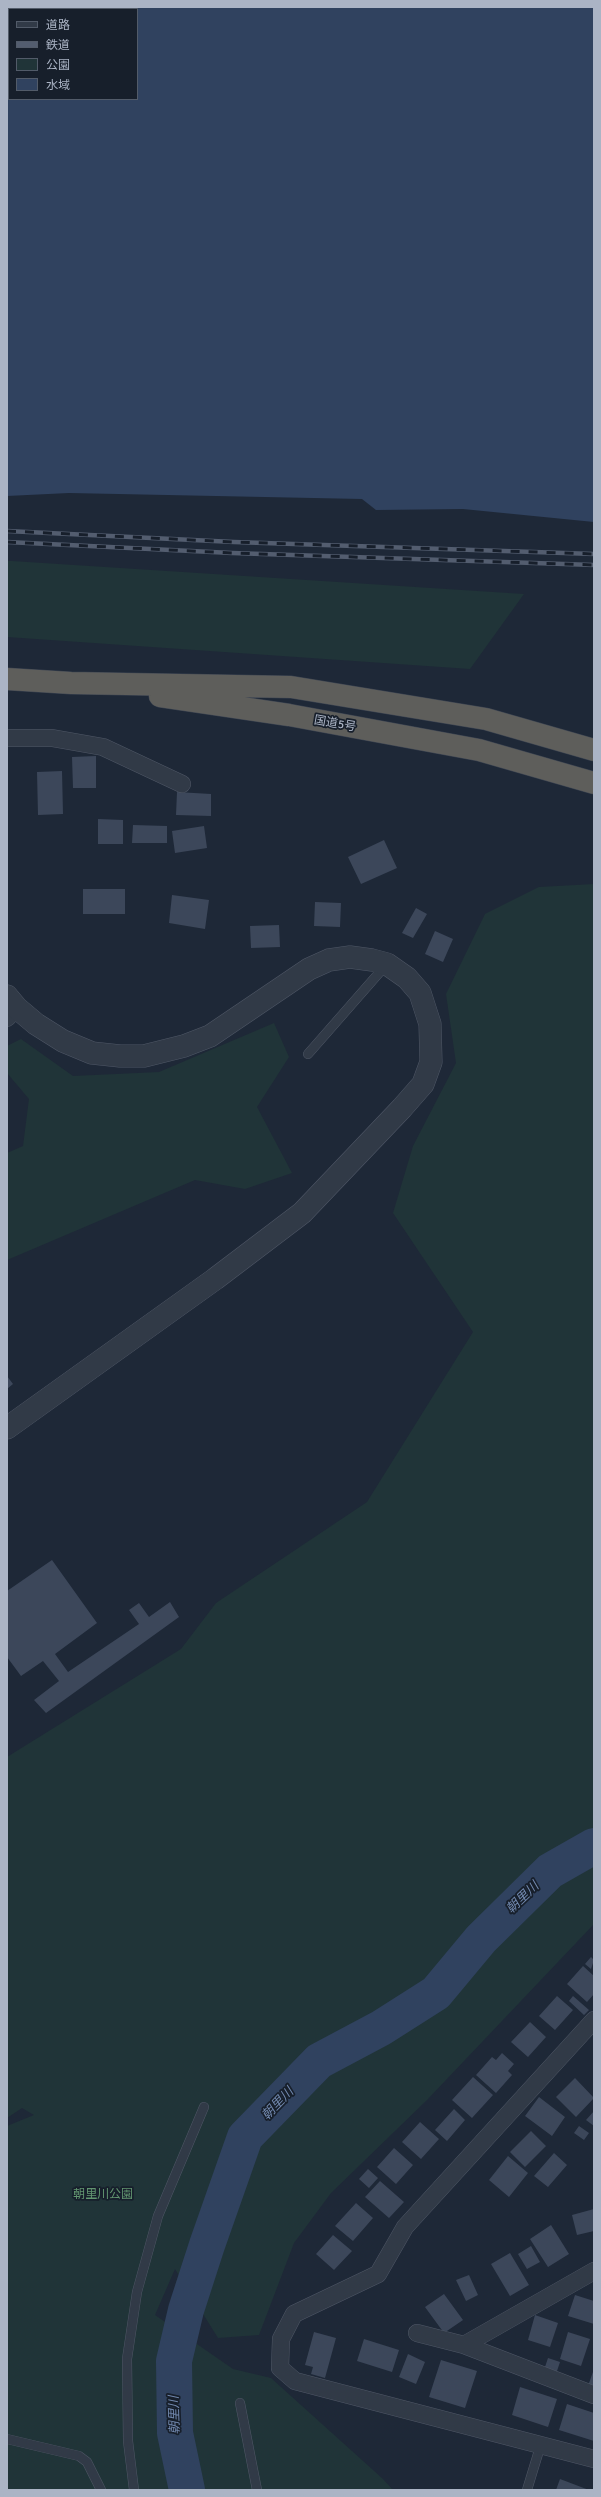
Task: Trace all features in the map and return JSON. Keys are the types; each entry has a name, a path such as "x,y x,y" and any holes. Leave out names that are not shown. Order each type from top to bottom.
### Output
{"highway":[{"name":"国道5号","path":"7,679 71,683 291,687 486,719 594,750"},
{"name":"国道5号","path":"71,683 289,715 479,750 594,783"}],"street":[{"path":"7,738 52,738 103,747 182,784"},
{"path":"7,1428 215,1279 302,1213 422,1084 431,1062 430,1024 420,993 407,978 387,964 350,957 329,960 309,969 210,1036 184,1046 144,1056 120,1056 92,1053 63,1041 10,1007"},
{"path":"594,2020 405,2227 378,2274 294,2314 281,2339 280,2368 296,2381 594,2459"},
{"path":"464,2346 594,2271"},
{"path":"417,2333 464,2346 594,2395"}],"lane":[{"path":"308,1054 387,964"},
{"path":"134,2490 128,2441 127,2359 137,2292 158,2216 204,2107"},
{"path":"240,2403 257,2490"},
{"path":"7,2439 79,2456 87,2462 101,2490"},
{"path":"527,2490 541,2444"}],"green space":[{"path":"7,561 524,594 470,669 7,637"},
{"name":"朝里川公園","path":"594,884 594,1924 427,2100 331,2193 294,2243 259,2335 218,2338 175,2269 155,2315 233,2369 271,2378 383,2479 393,2490 7,2490 7,2126 34,2115 22,2108 7,2118 7,1757 181,1649 216,1603 367,1502 473,1332 393,1213 413,1146 456,1063 446,994 485,914 539,887"},
{"path":"274,1023 289,1057 257,1107 292,1173 245,1189 195,1180 7,1260 7,1153 23,1146 29,1099 7,1073 7,1046 21,1039 73,1076 159,1072"}],"water":[{"path":"7,7 594,7 594,522 463,509 376,510 362,499 69,493 7,496"}],"building":[{"path":"96,756 96,788 73,788 72,757"},
{"path":"62,771 63,814 38,815 37,772"},
{"path":"177,792 211,794 211,816 176,815"},
{"path":"98,819 123,820 123,844 98,844"},
{"path":"133,825 167,826 167,843 132,843"},
{"path":"204,826 207,848 175,853 172,831"},
{"path":"384,840 397,868 361,884 348,857"},
{"path":"83,889 125,889 125,914 83,914"},
{"path":"172,895 209,900 205,929 169,923"},
{"path":"315,902 341,903 340,927 314,926"},
{"path":"416,908 427,914 413,938 402,933"},
{"path":"279,925 280,947 251,948 250,926"},
{"path":"435,931 453,939 443,962 425,954"},
{"path":"7,1376 13,1384 7,1389"},
{"path":"52,1560 97,1623 55,1654 68,1672 139,1624 129,1610 139,1603 149,1617 170,1602 179,1617 46,1713 34,1700 59,1681 43,1661 21,1676 7,1657 7,1591"},
{"path":"591,1957 594,1960 591,1969 585,1964"},
{"path":"583,1966 594,1976 594,1994 587,2002 567,1984"},
{"path":"557,1996 573,2010 555,2030 539,2016"},
{"path":"573,1996 589,2010 584,2015 569,2001"},
{"path":"530,2022 546,2037 528,2057 511,2042"},
{"path":"502,2053 514,2064 508,2071 512,2075 496,2093 476,2075 492,2057 496,2060"},
{"path":"473,2077 493,2095 472,2118 452,2100"},
{"path":"575,2078 594,2098 576,2117 556,2097"},
{"path":"539,2097 565,2117 552,2136 525,2116"},
{"path":"454,2109 465,2120 447,2141 435,2130"},
{"path":"594,2111 594,2126 586,2120"},
{"path":"420,2122 439,2139 421,2159 402,2142"},
{"path":"579,2126 589,2133 584,2140 574,2133"},
{"path":"531,2131 546,2146 525,2167 510,2152"},
{"path":"394,2148 413,2165 396,2184 377,2167"},
{"path":"554,2153 567,2165 548,2187 534,2176"},
{"path":"508,2156 528,2173 509,2197 489,2180"},
{"path":"368,2169 378,2178 369,2188 359,2179"},
{"path":"380,2181 404,2202 389,2218 365,2197"},
{"path":"356,2203 373,2218 353,2241 335,2226"},
{"path":"594,2209 594,2231 577,2235 572,2215"},
{"path":"551,2225 569,2254 548,2267 530,2239"},
{"path":"333,2235 352,2251 334,2270 316,2254"},
{"path":"531,2246 540,2262 527,2269 518,2254"},
{"path":"510,2253 529,2285 510,2296 491,2264"},
{"path":"469,2275 478,2295 466,2301 456,2280"},
{"path":"444,2294 463,2320 444,2333 425,2307"},
{"path":"575,2295 594,2301 594,2324 568,2316"},
{"path":"535,2315 558,2323 550,2347 528,2340"},
{"path":"314,2332 336,2338 325,2378 311,2374 313,2367 305,2365"},
{"path":"568,2332 590,2339 581,2366 560,2359"},
{"path":"364,2339 399,2350 392,2372 357,2361"},
{"path":"408,2354 425,2362 416,2384 399,2377"},
{"path":"548,2358 560,2362 555,2377 543,2373"},
{"path":"441,2360 477,2371 465,2408 429,2397"},
{"path":"594,2369 594,2388 588,2386"},
{"path":"520,2387 557,2399 548,2427 512,2415"},
{"path":"567,2404 594,2413 594,2441 559,2430"},
{"path":"560,2479 589,2490 556,2490"}],"waterway":[{"name":"朝里川","path":"187,2490 175,2433 174,2361 186,2310 245,2137 319,2061 381,2028 436,1993 481,1939 550,1871 594,1846"}],"railway":[{"path":"7,531 234,542 594,554"},
{"path":"7,542 232,553 594,565"}]}
